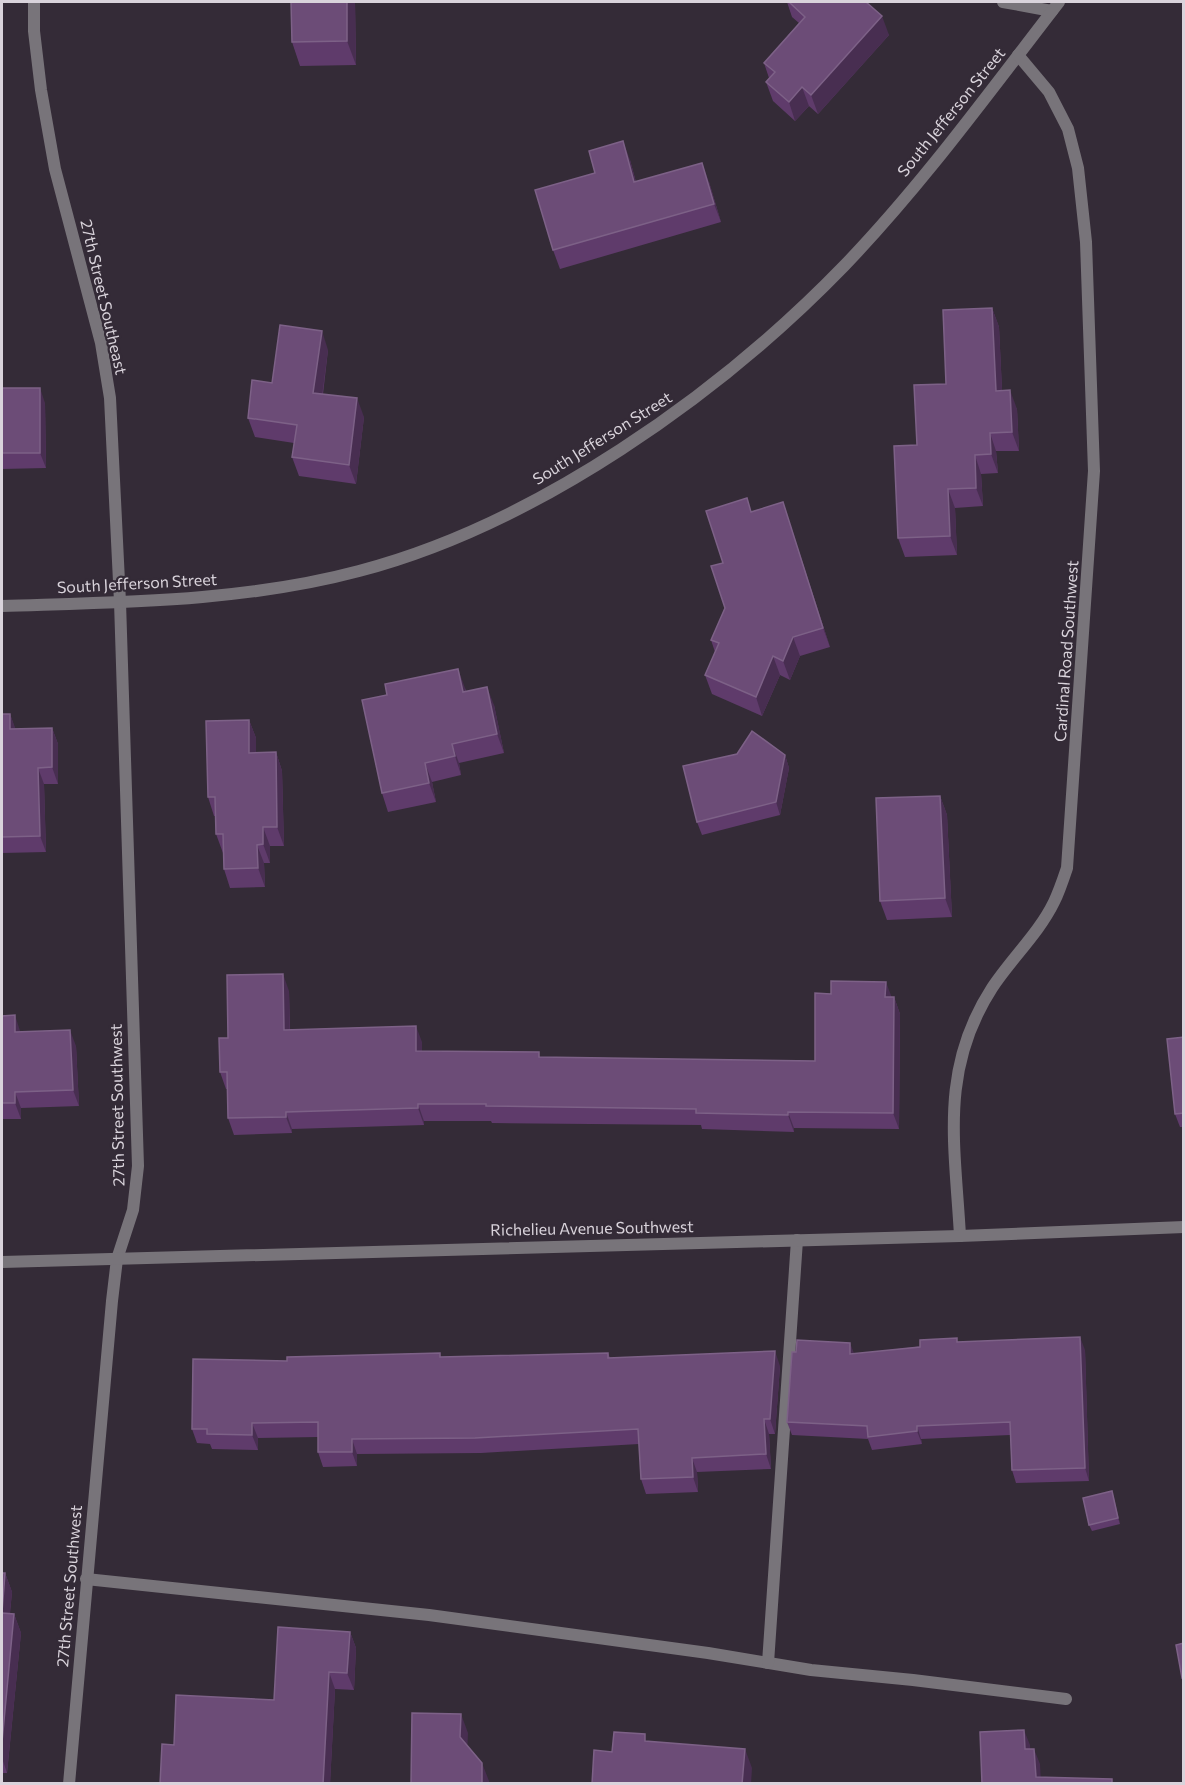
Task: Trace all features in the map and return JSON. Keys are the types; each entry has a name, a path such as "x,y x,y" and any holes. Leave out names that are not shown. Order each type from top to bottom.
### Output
{"street":[{"name":"27th Street Southeast","path":"34,2 34,31 41,90 56,169 101,343 110,398 120,602"},
{"path":"1003,2 1056,6"},
{"name":"South Jefferson Street","path":"2,606 156,601 276,589 360,571 442,544 531,501 620,449 688,402 768,338 843,267 885,221 1056,6"},
{"name":"Cardinal Road Southwest","path":"960,1236 953,1102 957,1068 971,1026 992,988 1053,904 1067,868 1072,831 1094,471 1086,242 1078,168 1068,129 1049,92 1018,55"},
{"name":"27th Street Southwest","path":"69,1784 117,1259 133,1210 138,1166 120,602"},
{"name":"Richelieu Avenue Southwest","path":"2,1262 960,1236 1184,1227"},
{"path":"768,1663 797,1240"},
{"path":"86,1579 429,1615 811,1671 913,1680 1066,1699"}],"building":[{"path":"291,2 347,2 347,41 292,42"},
{"path":"789,2 866,2 882,16 811,95 802,87 789,102 766,82 775,72 764,63 805,17"},
{"path":"623,141 634,182 702,163 714,204 553,250 535,190 595,173 589,151"},
{"path":"992,308 996,391 1010,390 1012,432 990,433 991,454 975,455 976,488 948,489 950,536 898,538 894,446 917,445 914,385 946,384 943,310"},
{"path":"280,325 322,331 313,393 357,398 349,465 292,457 297,425 248,418 252,380 272,383"},
{"path":"2,388 40,388 40,453 2,453"},
{"path":"747,498 751,512 783,502 823,628 793,637 783,661 773,656 756,697 705,675 719,643 711,640 725,608 711,566 723,563 706,511"},
{"path":"458,669 463,692 487,687 497,734 452,744 455,756 425,763 429,783 382,793 362,700 387,695 385,684"},
{"path":"2,714 10,714 10,729 52,728 52,767 38,768 40,836 2,837"},
{"path":"249,720 249,753 276,752 277,827 263,827 263,844 257,845 258,868 224,869 223,834 216,834 215,797 208,797 206,721"},
{"path":"752,731 785,755 776,802 697,822 683,766 737,754"},
{"path":"940,796 945,898 880,901 876,798"},
{"path":"283,974 284,1030 416,1026 416,1051 539,1052 539,1057 815,1061 815,993 831,994 831,981 886,982 885,997 894,997 893,1113 788,1112 788,1115 696,1113 696,1109 418,1104 418,1108 286,1112 286,1117 228,1118 227,1072 220,1072 219,1038 228,1038 227,975"},
{"path":"15,1015 15,1032 70,1030 73,1090 15,1092 15,1103 2,1103 2,1016"},
{"path":"1184,1037 1184,1113 1175,1114 1167,1039"},
{"path":"1080,1337 1085,1468 1012,1470 1010,1422 917,1426 917,1431 868,1437 867,1426 787,1422 792,1352 796,1352 797,1340 850,1343 850,1354 920,1347 920,1340 957,1338 957,1342"},
{"path":"775,1351 770,1419 764,1419 766,1454 692,1458 693,1477 641,1479 638,1429 475,1438 352,1439 352,1452 318,1452 318,1422 252,1423 252,1435 207,1434 207,1429 192,1429 193,1359 287,1361 287,1357 440,1353 440,1357 608,1353 608,1358"},
{"path":"1112,1491 1118,1518 1089,1525 1083,1498"},
{"path":"2,1573 5,1573 2,1612"},
{"path":"2,1613 14,1614 2,1742"},
{"path":"278,1627 350,1632 347,1673 329,1672 323,1784 160,1784 162,1744 174,1745 176,1695 274,1700"},
{"path":"1184,1643 1184,1677 1182,1678 1176,1645"},
{"path":"412,1713 461,1714 460,1737 482,1763 482,1784 411,1784"},
{"path":"1024,1730 1025,1749 1034,1749 1036,1777 1112,1779 1112,1784 982,1784 980,1732"},
{"path":"614,1732 645,1734 645,1741 745,1749 742,1784 592,1784 594,1750 612,1752"}]}
